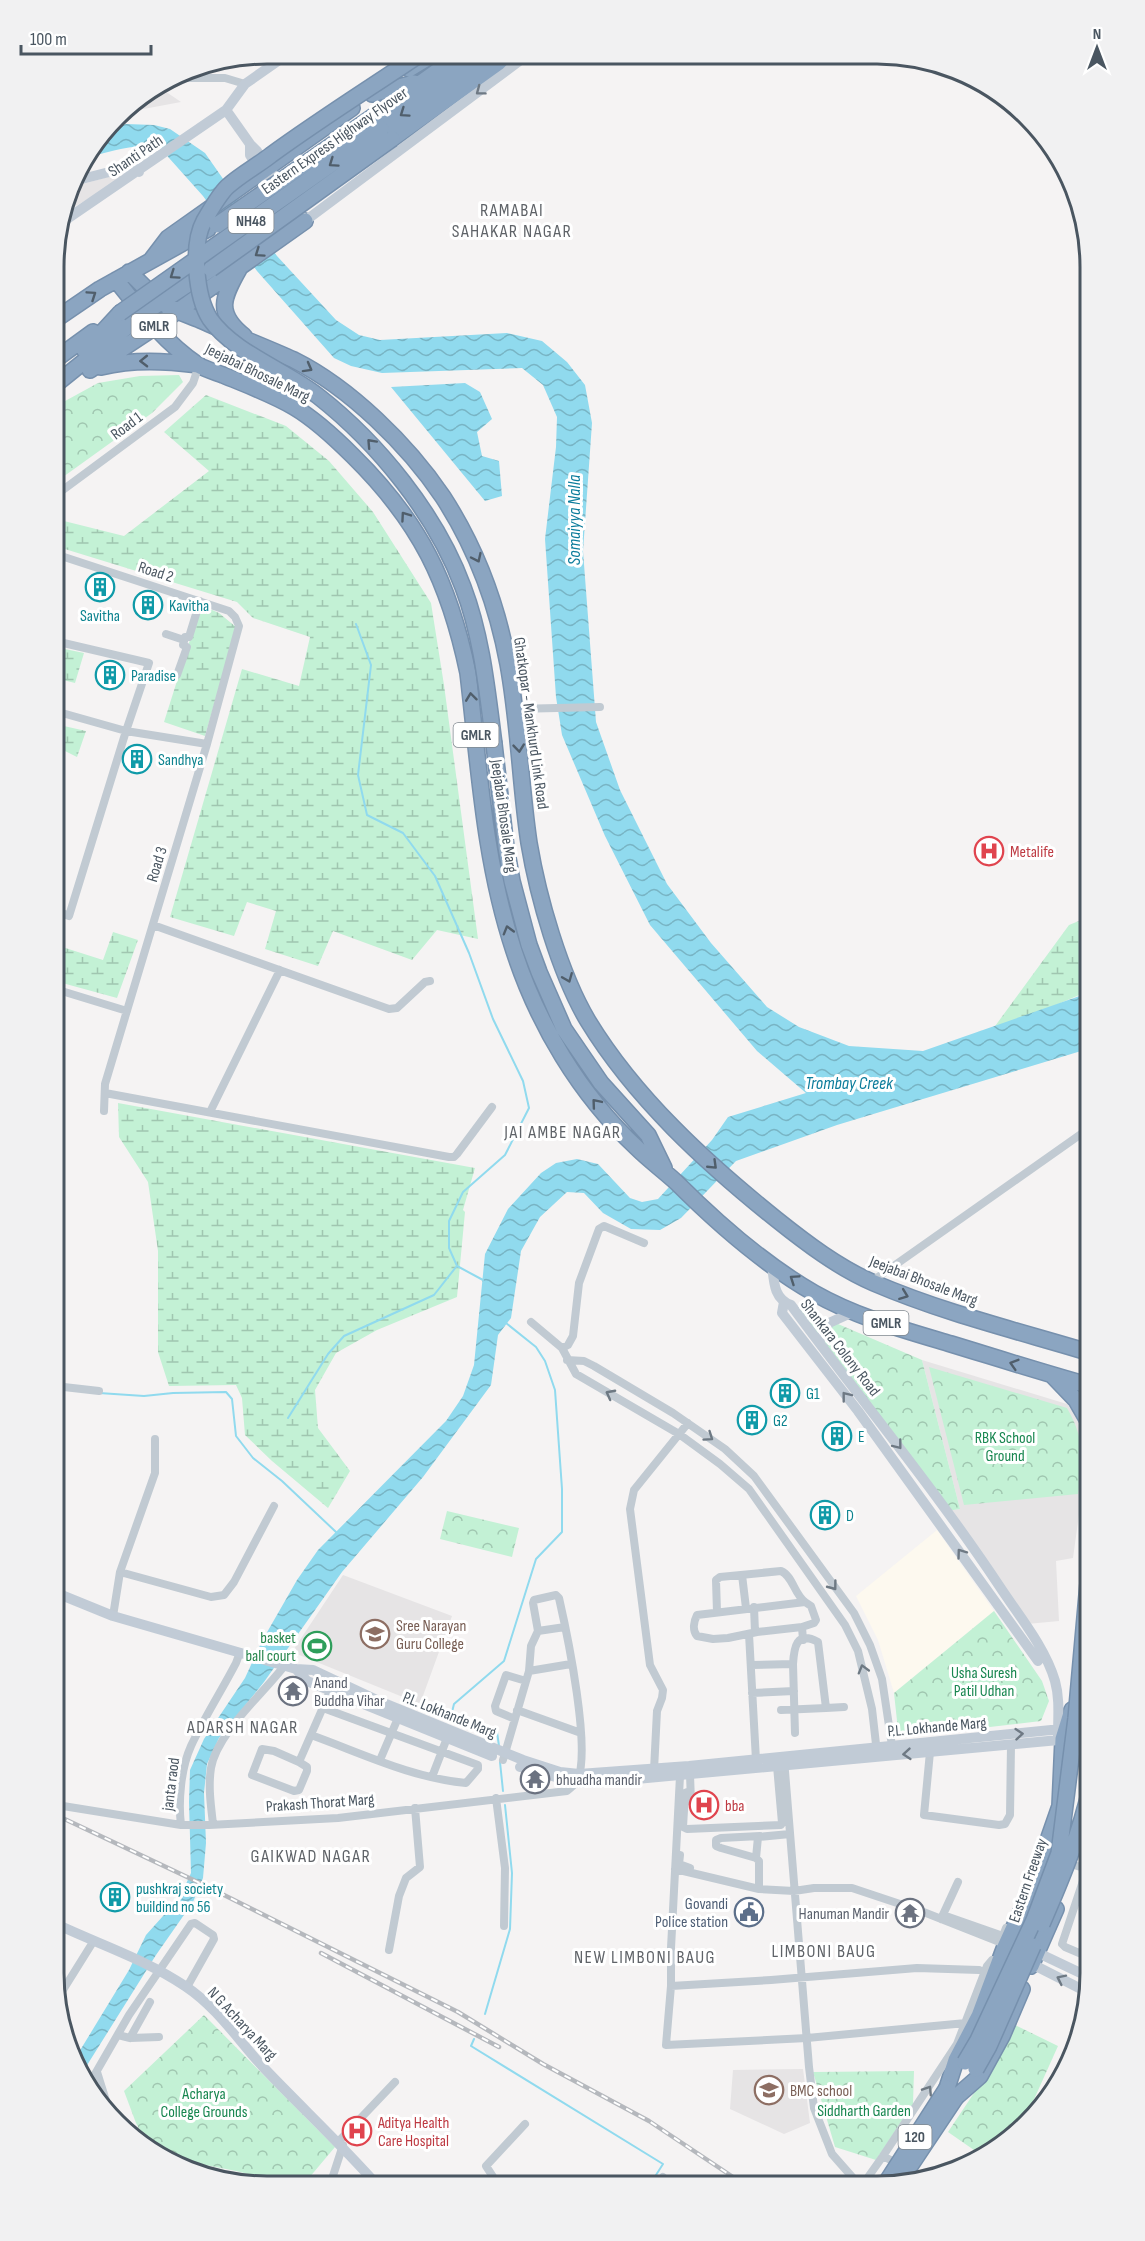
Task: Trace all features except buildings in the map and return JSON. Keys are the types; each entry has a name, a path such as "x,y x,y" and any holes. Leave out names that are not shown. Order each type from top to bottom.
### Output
{"highway":[{"path":"407,64 301,133 226,188 202,224 197,246 198,286 210,318 231,342 315,393 341,414 383,457 421,508 452,561 471,613 485,670 506,848 529,945 564,1029 602,1083 648,1135 667,1173"},
{"path":"152,259 168,238 417,64"},
{"name":"NH48","path":"65,313 152,259 217,225 382,128 425,80 447,64"},
{"name":"Eastern Express Highway Flyover","path":"65,353 473,64"},
{"path":"65,373 143,314 211,269 382,128 496,64"},
{"path":"372,94 425,80"},
{"path":"90,370 300,224"},
{"path":"240,266 227,289 224,308 234,327 255,344"},
{"name":"Ghatkopar - Mankhurd Link Road","path":"123,276 162,303 294,361 320,375 348,395 397,442 441,495 473,551 485,578 502,635 514,709 530,843 544,907 562,964 586,1018 602,1043 642,1094 733,1184"},
{"name":"Jeejabai Bhosale Marg","path":"123,276 143,314 199,365 275,397 295,407 321,425 366,468 407,517 447,592 462,644 468,673 489,850 504,918 524,978 550,1037 588,1093 635,1147 667,1173"},
{"path":"65,372 120,313"},
{"path":"65,376 119,363 139,361 168,361 199,365"},
{"name":"GMLR","path":"667,1173 706,1211 772,1264 813,1293 853,1312 911,1332 1080,1383"},
{"name":"Jeejabai Bhosale Marg","path":"733,1184 797,1236 871,1282 930,1305 1080,1350"},
{"path":"1053,1375 1080,1407"},
{"path":"951,2093 956,2060 978,2016 1002,1945 1030,1892 1060,1806 1059,1735 1080,1673"},
{"name":"Eastern Freeway","path":"970,2066 978,2040 1019,1953 1059,1853 1080,1673"},
{"name":"Eastern Freeway","path":"891,2176 970,2066 989,2046 1077,1864 1080,1843"},
{"path":"1077,1864 1080,1850"},
{"path":"951,2093 980,2076 1002,2036 1080,1853"},
{"name":"Eastern Freeway","path":"903,2175 951,2093"}],"main road":[{"name":"Shanti Path","path":"71,217 139,172 226,110 245,84 274,64"},
{"path":"401,74 412,64"},
{"path":"226,110 250,144 257,150 264,170 300,224 515,64"},
{"path":"85,178 121,169 136,169 139,172"},
{"path":"772,1264 776,1291 784,1302"},
{"name":"Shankara Colony Road","path":"1000,1598 782,1313 784,1302 791,1305 977,1552 1000,1598 1044,1671 1059,1735"},
{"path":"819,1342 829,1323 853,1312"},
{"path":"64,1596 113,1616 296,1669"},
{"name":"P.L. Lokhande Marg","path":"296,1669 314,1670 447,1738 578,1778 685,1775 877,1752 930,1752 987,1742 1011,1745 1080,1729"},
{"name":"P.L. Lokhande Marg","path":"296,1669 306,1681 504,1757"},
{"name":"P.L. Lokhande Marg","path":"877,1752 891,1746 987,1742 1059,1735 1080,1736"},
{"name":"P.L. Lokhande Marg","path":"578,1778 756,1760 782,1763"},
{"name":"N G Acharya Marg","path":"64,1928 156,1968 207,2003 263,2067 340,2143 369,2176"},
{"path":"1002,1945 1080,1974"},
{"path":"1035,1958 1080,1987"}],"street":[{"path":"195,78 225,78 245,84"},
{"name":"Road 1","path":"65,488 175,407 194,383 199,365"},
{"name":"Road 2","path":"65,557 229,610 239,626"},
{"path":"177,675 186,647 183,645 184,640 185,637 189,637 200,601"},
{"name":"Road 3","path":"104,1111 105,1084 207,744 239,626"},
{"path":"166,634 184,640"},
{"path":"65,643 149,663 69,916 65,914"},
{"path":"514,709 598,707"},
{"path":"65,714 126,731 207,744"},
{"path":"153,925 389,1009 396,1008 425,982 430,981"},
{"path":"210,1112 280,970"},
{"path":"65,992 127,1011"},
{"path":"105,1093 449,1157 457,1154 492,1107"},
{"path":"871,1282 1080,1135"},
{"path":"561,1348 568,1346 573,1336 579,1283 599,1229 604,1226 644,1243"},
{"path":"531,1322 561,1348 576,1374 679,1434 749,1489 840,1618 858,1651 872,1709 877,1752"},
{"path":"567,1360 584,1361 594,1366 688,1423 725,1449 754,1476 852,1611 870,1645 882,1679 891,1746"},
{"path":"64,1387 99,1391"},
{"path":"630,1405 642,1395"},
{"path":"654,1770 657,1711 663,1698 663,1690 650,1665 630,1509 634,1491 688,1423"},
{"path":"113,1616 120,1572 155,1473 155,1439"},
{"path":"735,1476 743,1466"},
{"path":"120,1572 211,1597 224,1595 234,1582 274,1506"},
{"path":"770,1519 781,1513"},
{"path":"717,1612 716,1580 720,1577 781,1571 787,1574 800,1599 805,1602 811,1606 816,1620 802,1627 713,1639 697,1636 694,1632 697,1615 805,1602"},
{"path":"742,1575 750,1608 752,1633 751,1665 756,1760"},
{"path":"504,1757 529,1671 531,1646 538,1631 534,1600 556,1595 559,1598 565,1627 581,1733 578,1778"},
{"path":"840,1618 852,1611"},
{"path":"538,1631 565,1627"},
{"path":"802,1627 803,1640"},
{"path":"795,1733 794,1647 803,1640 814,1639 818,1642 826,1708"},
{"name":"janta raod","path":"184,1825 180,1813 184,1773 191,1746 241,1653"},
{"path":"529,1671 571,1664"},
{"path":"751,1665 793,1664"},
{"path":"211,1825 209,1796 211,1766 215,1756 231,1728 284,1665"},
{"path":"526,1681 506,1675 495,1706 496,1711 581,1733"},
{"path":"299,1762 331,1689"},
{"path":"752,1693 794,1691"},
{"path":"872,1709 883,1696"},
{"path":"781,1710 844,1707"},
{"path":"311,1735 432,1777 466,1783 478,1770 478,1765 323,1708"},
{"path":"380,1760 398,1718"},
{"path":"432,1777 447,1738"},
{"path":"930,1752 924,1815 999,1825 1005,1824 1010,1815 1011,1745"},
{"path":"262,1749 274,1751 299,1762 307,1767 307,1771 299,1790 294,1791 252,1774 262,1749"},
{"path":"690,1791 684,1793 683,1827 687,1829 781,1825 782,1763"},
{"path":"782,1763 814,2109 832,2154 851,2176"},
{"path":"685,1775 675,1869 670,1948 671,1986 666,2045 807,2038 966,2024"},
{"path":"685,1775 691,1801"},
{"name":"Prakash Thorat Marg","path":"64,1806 184,1825 211,1825 338,1818 567,1791 578,1778"},
{"path":"496,1798 505,1868 504,1926"},
{"path":"389,1950 399,1896 406,1878 420,1867 415,1809"},
{"path":"756,1858 716,1846 716,1840 790,1834"},
{"path":"682,1836 678,1845 679,1864 690,1868"},
{"path":"759,1889 759,1861 756,1858 757,1840 760,1836"},
{"path":"739,1853 741,1837"},
{"path":"1080,1863 1077,1864 1062,1944 1080,1954"},
{"path":"675,1869 759,1889 794,1891 814,1888 852,1888 942,1917 1002,1945"},
{"path":"942,1917 958,1882"},
{"path":"869,2176 957,2044 986,1968 1002,1945 1015,1910"},
{"path":"94,2077 156,1968 191,1924 195,1923 213,1935 214,1939 186,1987"},
{"path":"65,1987 93,1942"},
{"path":"671,1986 917,1968 979,1970"},
{"path":"130,2038 150,2002"},
{"path":"118,2035 130,2038 159,2037"},
{"path":"97,2072 103,2091"},
{"path":"332,2176 340,2143 395,2082"},
{"path":"492,2176 486,2166 525,2124"},
{"path":"883,2156 915,2173"}],"shaded area":[{"path":"166,92 181,102 141,109"},
{"path":"122,173 125,177 73,208 82,184"},
{"path":"922,1360 1067,1404 1080,1421 1080,1507 1073,1558 1056,1561 1059,1621 1027,1624 947,1511 960,1509"},
{"path":"937,1530 994,1611 894,1693 878,1640 856,1596"},
{"name":"Sree Narayan Guru College","path":"343,1575 452,1616 420,1704 292,1652"},
{"name":"BMC school","path":"803,2069 810,2123 784,2134 730,2109 733,2070"}],"green space":[{"path":"179,375 183,382 152,413 65,476 65,401 98,383 140,376"},
{"path":"206,395 286,426 329,461 373,512 431,603 478,939 437,930 412,960 333,931 318,966 265,949 276,911 247,902 234,936 170,917 242,669 299,686 310,637 253,618 237,602 65,549 65,521 124,536 209,471 164,432"},
{"path":"201,605 219,613 236,627 205,736 164,722"},
{"path":"65,649 84,653 75,683 65,680"},
{"path":"65,726 86,731 77,757 65,751"},
{"path":"1080,920 1080,995 990,1033 1069,925"},
{"path":"113,932 138,940 117,998 65,984 65,948 103,960"},
{"path":"118,1103 475,1168 463,1210 465,1212 457,1297 377,1330 336,1353 315,1390 318,1428 350,1471 328,1508 245,1435 242,1398 236,1385 169,1386 158,1352 158,1251 148,1182 119,1137"},
{"path":"796,1306 922,1360 960,1509 947,1511"},
{"name":"RBK School Ground","path":"929,1367 1067,1408 1080,1440 1078,1494 964,1505"},
{"path":"447,1511 519,1528 512,1557 440,1539"},
{"name":"Usha Suresh Patil Udhan","path":"994,1611 1042,1681 1049,1701 1041,1721 912,1736 898,1730 894,1693"},
{"name":"Acharya College Grounds","path":"204,2015 335,2147 311,2176 254,2175 194,2163 178,2156 140,2131 124,2091"},
{"path":"1013,2024 1058,2046 1031,2106 1001,2135 975,2151 948,2132 996,2060"},
{"name":"Siddharth Garden","path":"914,2071 913,2104 876,2160 835,2147 813,2072"}],"water":[{"path":"125,124 154,125 170,129 205,153 277,256 336,320 359,335 380,340 507,333 542,341 567,362 585,385 592,423 583,551 596,722 620,790 667,884 711,943 767,1007 799,1027 849,1046 923,1051 1080,996 1080,1051 837,1125 736,1161 681,1218 660,1230 631,1229 603,1213 584,1193 567,1192 540,1217 521,1251 511,1318 498,1335 491,1385 423,1477 342,1572 264,1682 219,1738 207,1764 204,1793 206,1843 203,1878 193,1902 156,1955 87,2066 80,2051 129,1970 146,1935 180,1897 191,1873 190,1770 204,1739 245,1678 262,1641 297,1580 318,1550 446,1421 463,1396 474,1365 485,1254 508,1209 541,1173 556,1163 577,1159 598,1164 630,1198 642,1202 658,1199 712,1140 728,1117 806,1093 757,1051 650,925 605,836 562,735 556,697 545,539 556,447 557,417 543,385 522,368 382,373 351,366 334,358 257,271 203,196 161,149 143,146 100,154"},
{"path":"465,383 480,392 492,419 477,432 482,456 499,461 502,496 485,501 391,387"}],"waterway":[{"path":"356,624 371,665 358,775 367,815 403,833 435,876 469,953 493,1019 523,1081 529,1108 505,1155 463,1192 449,1221 449,1248 457,1266 483,1280"},
{"path":"288,1418 328,1354 344,1336 434,1295 456,1267"},
{"path":"499,1746 497,1732 451,1716 454,1704 504,1661 536,1559 562,1532 562,1489 555,1390 545,1361 536,1347 506,1323"},
{"path":"99,1393 144,1396 226,1392 232,1399 236,1436 253,1458 282,1481 336,1532"},
{"path":"500,1762 503,1791"},
{"path":"485,2014 510,1929 512,1873 505,1805"},
{"path":"474,2039 471,2046 663,2164 655,2176"}],"railway":[{"path":"64,1819 204,1885 458,2012 543,2064 649,2121 732,2176"},
{"path":"321,1953 499,2047"}],"place":[{"name":"Savitha","path":"100,587"},
{"name":"Kavitha","path":"148,605"},
{"name":"Paradise","path":"110,675"},
{"name":"Sandhya","path":"137,759"},
{"name":"Metalife","path":"989,851"},
{"name":"G1","path":"785,1393"},
{"name":"G2","path":"752,1420"},
{"name":"E","path":"837,1436"},
{"name":"D","path":"825,1515"},
{"name":"Sree Narayan Guru College","path":"375,1634"},
{"name":"basket ball court","path":"317,1646"},
{"name":"Anand Buddha Vihar","path":"293,1691"},
{"name":"bhuadha mandir","path":"535,1779"},
{"name":"bba","path":"704,1805"},
{"name":"pushkraj society buildind no 56","path":"115,1897"},
{"name":"Govandi Police station","path":"749,1912"},
{"name":"Hanuman Mandir","path":"910,1913"},
{"name":"BMC school","path":"769,2090"},
{"name":"Aditya Health Care Hospital","path":"357,2131"}],"district":[{"name":"RAMABAI SAHAKAR NAGAR","path":"512,220"},
{"name":"JAI AMBE NAGAR","path":"563,1132"},
{"name":"ADARSH NAGAR","path":"243,1727"},
{"name":"GAIKWAD NAGAR","path":"311,1856"},
{"name":"LIMBONI BAUG","path":"824,1951"},
{"name":"NEW LIMBONI BAUG","path":"645,1957"}],"water label":[{"name":"Somaiyya Nalla","path":"574,520"},
{"name":"Trombay Creek","path":"849,1083"}]}
